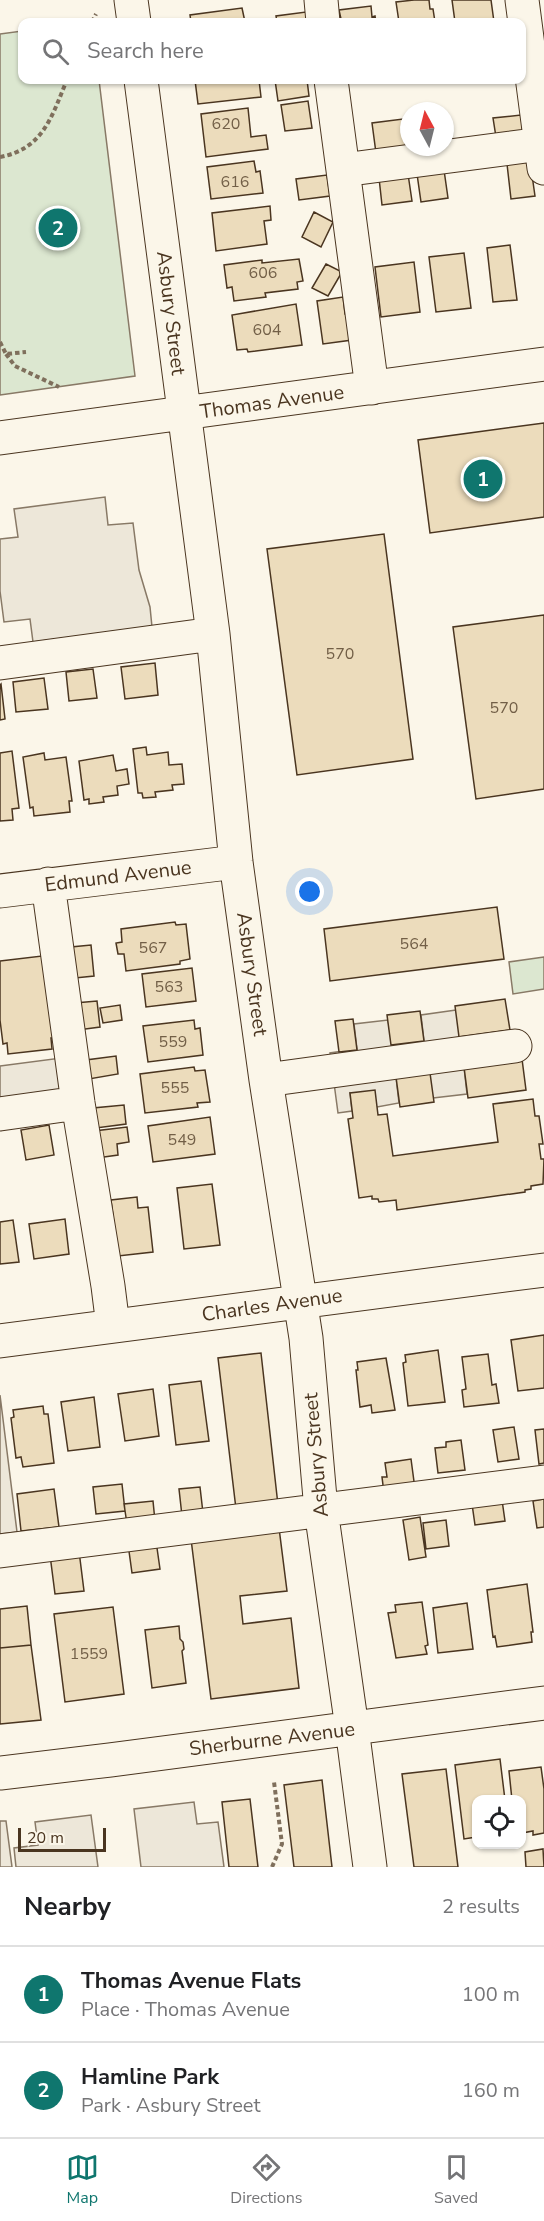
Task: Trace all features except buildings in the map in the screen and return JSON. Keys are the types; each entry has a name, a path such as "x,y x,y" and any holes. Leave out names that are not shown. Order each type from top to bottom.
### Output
{"street":[{"path":"131,0 133,18"},
{"path":"321,0 323,18"},
{"path":"522,0 524,18"},
{"path":"343,170 542,156 526,31"},
{"name":"Asbury Street","path":"142,84 213,634 237,862 266,1080 306,1338 321,1510 370,1867"},
{"path":"332,84 372,388"},
{"name":"Thomas Avenue","path":"0,438 544,364"},
{"path":"0,663 213,634"},
{"name":"Edmund Avenue","path":"0,891 237,862"},
{"path":"48,884 78,1103 113,1326"},
{"path":"266,1080 515,1046"},
{"path":"0,1114 78,1103"},
{"name":"Charles Avenue","path":"0,1341 544,1270"},
{"path":"0,1551 544,1482"},
{"name":"Sherburne Avenue","path":"0,1770 544,1703"}],"path":[{"path":"94,18 96,14"},
{"path":"0,157 11,155 32,142 47,127 66,84"},
{"path":"0,342 15,366 59,387"},
{"path":"6,354 26,352"},
{"path":"272,1867 282,1844 274,1782"}],"green space":[{"path":"18,32 18,84 99,84 135,376 0,395 0,34"},
{"path":"544,957 544,989 513,994 509,962"}],"shaded area":[{"path":"105,497 108,525 133,523 139,570 150,607 152,627 33,642 30,619 4,622 0,591 0,539 18,537 14,509"},
{"path":"456,1010 510,1030 511,1038 464,1067 467,1094 433,1098 396,1077 399,1103 377,1107 350,1093 352,1111 338,1113 330,1053 357,1049 354,1024 388,1020 392,1045 424,1041 421,1015"},
{"path":"61,1058 68,1116 0,1126 0,1066"},
{"path":"0,1395 17,1532 0,1534"},
{"path":"194,1802 197,1824 218,1822 224,1867 141,1867 134,1809"},
{"path":"91,1815 98,1867 16,1867 14,1848 38,1845 35,1822"},
{"path":"0,1821 6,1821 12,1867 0,1867"}],"place":[{"name":"Hamline Park","path":"58,228"},
{"name":"Thomas Avenue Flats","path":"483,479"}]}
